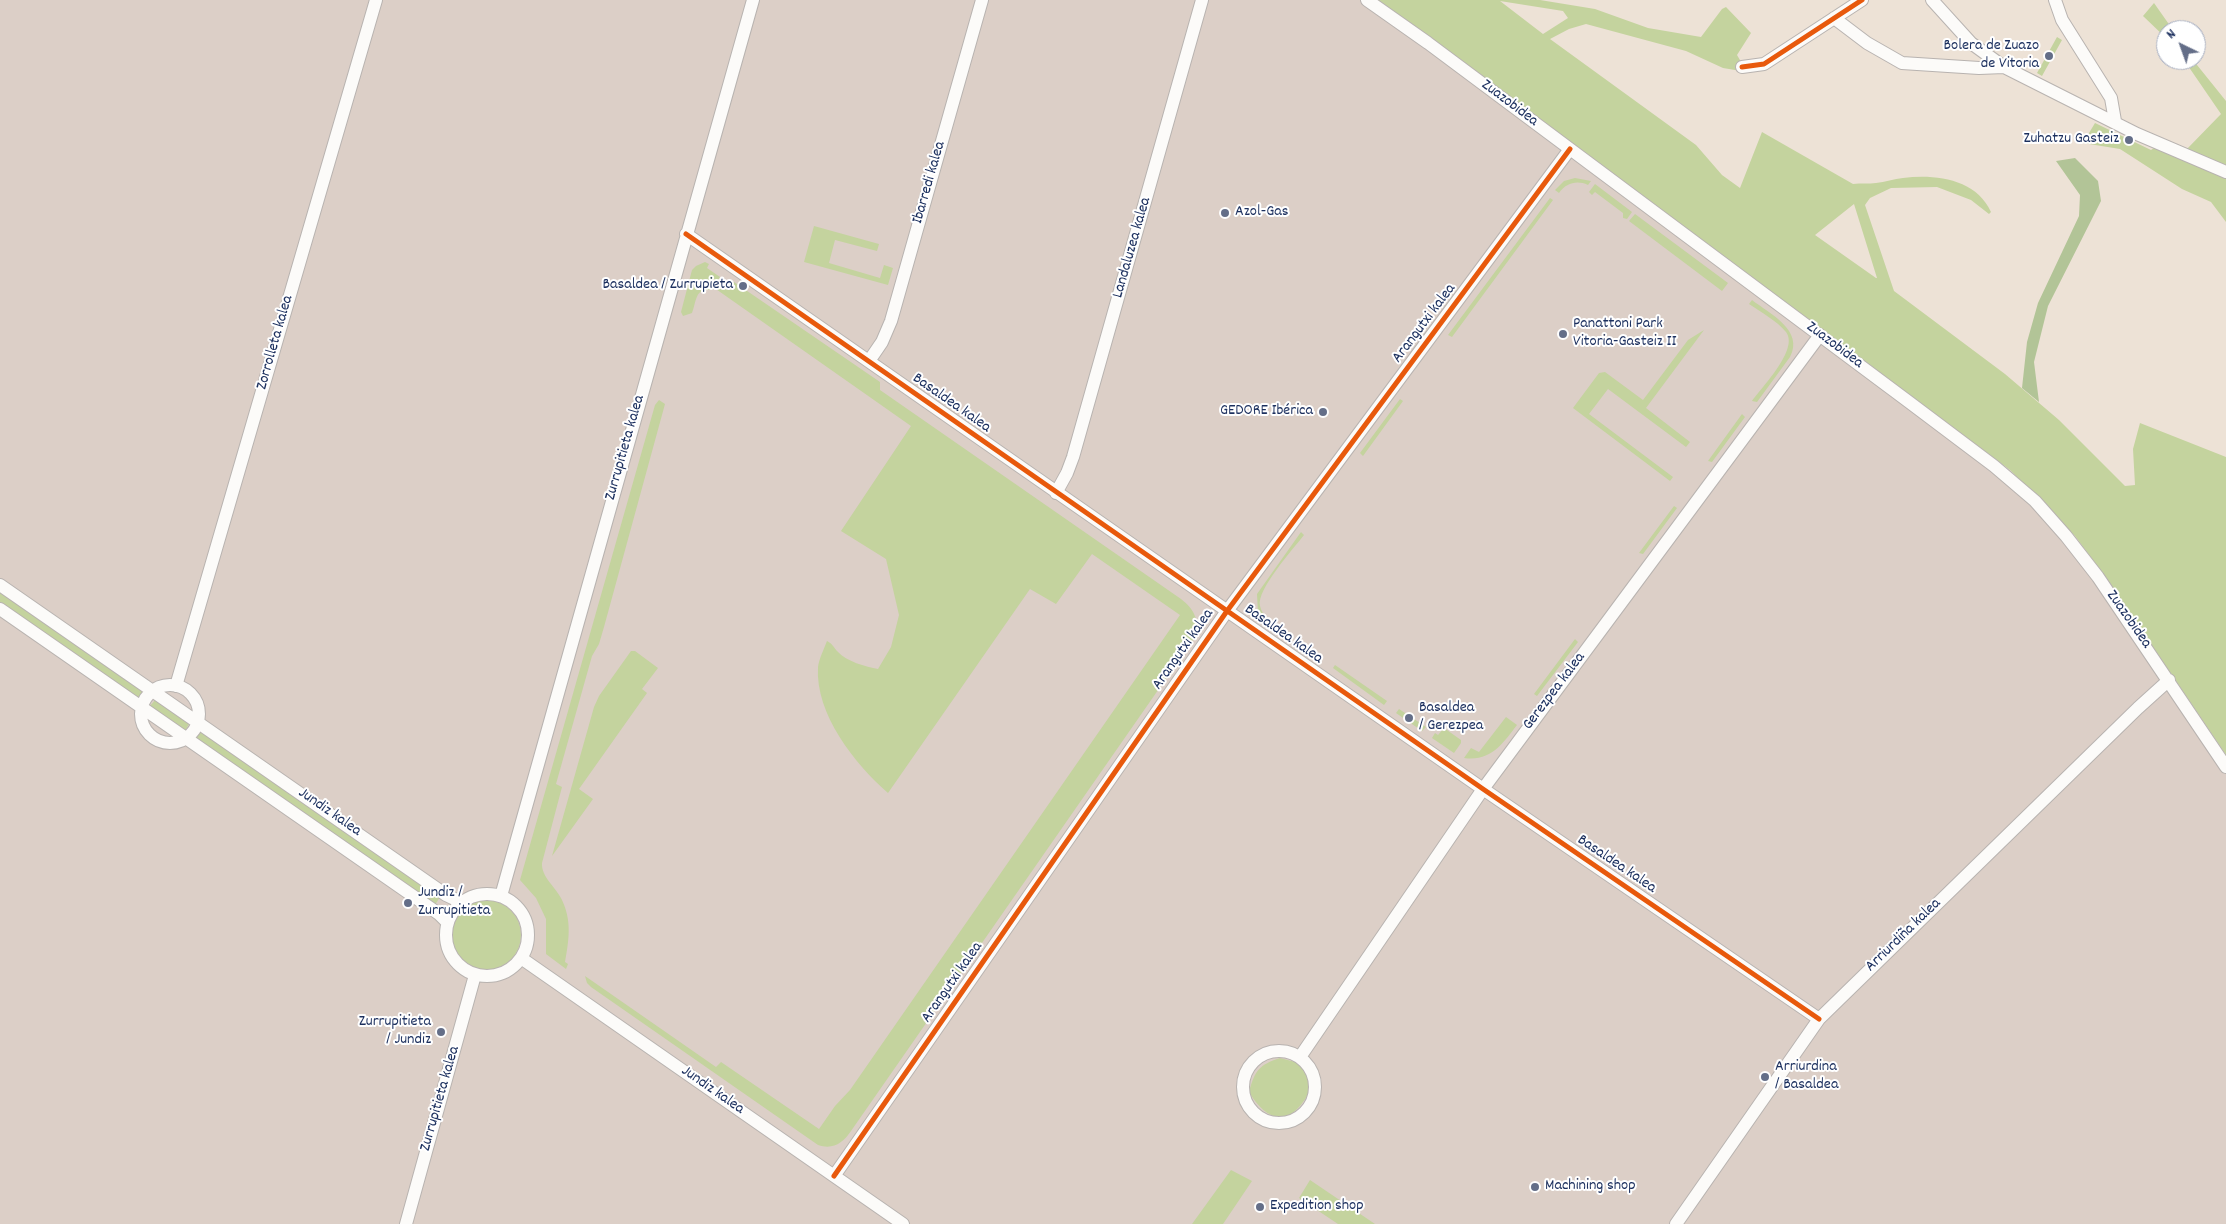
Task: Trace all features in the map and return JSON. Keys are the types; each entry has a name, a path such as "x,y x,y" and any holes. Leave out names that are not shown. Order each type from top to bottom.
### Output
{"street":[{"name":"Zorrolleta kalea","path":"176,686 376,0"},
{"name":"Zurrupitieta kalea","path":"501,896 753,0"},
{"name":"Ibarredi kalea","path":"869,361 882,342 891,321 982,0"},
{"name":"Landaluzea kalea","path":"1056,493 1073,457 1202,0"},
{"name":"Zuazobidea","path":"1367,0 1820,335 1994,466 2035,501 2066,536 2098,577 2226,767"},
{"path":"1742,67 1764,64 1862,0"},
{"path":"1932,0 1971,43 2004,67 2115,121 2137,134 2226,172"},
{"path":"2055,0 2062,20 2111,98 2115,121"},
{"path":"1834,18 1867,43 1902,63 1979,68 2004,67"},
{"name":"Arangutxi kalea","path":"834,1176 1227,611 1570,150"},
{"name":"Basaldea kalea","path":"686,234 1482,789 1819,1019"},
{"name":"Gerezpea kalea","path":"1300,1057 1482,789 1820,335"},
{"name":"Jundiz kalea","path":"0,585 446,895 461,902"},
{"name":"Jundiz kalea","path":"0,609 439,914 447,922"},
{"name":"Arriurdiña kalea","path":"1676,1224 1819,1019 2169,680"},
{"path":"168,684 176,686 188,693 197,703 198,722 186,738 174,743 155,739 144,726 142,707 152,690 168,684"},
{"path":"480,894 501,896 517,906 526,922 528,941 521,958 514,966 496,975 475,975 466,971 452,958 445,941 447,922 461,902 480,894"},
{"name":"Jundiz kalea","path":"521,958 903,1224"},
{"name":"Zurrupitieta kalea","path":"406,1224 475,975"},
{"path":"1275,1051 1288,1052 1300,1057 1309,1067 1315,1079 1315,1092 1311,1104 1302,1115 1290,1121 1277,1123 1264,1120 1254,1112 1246,1101 1243,1088 1245,1075 1252,1064 1262,1055 1275,1051"}],"shaded area":[{"path":"0,0 1378,0 2010,470 2075,536 2107,579 2226,755 2226,1224 0,1224"}],"green space":[{"path":"1378,0 1540,0 1595,9 1648,28 1701,37 1722,9 1726,7 1751,33 1737,55 1747,72 1723,68 1686,51 1586,24 1569,29 1550,39 1696,145 1722,175 1740,188 1762,132 1853,184 1929,177 1954,181 1976,192 1991,212 1989,214 1971,200 1937,187 1891,188 1870,198 1865,205 1894,291 2005,374 2059,420 2125,486 2135,485 2133,449 2140,423 2226,457 2226,755 2107,579 2075,536 2010,470","holes":["1500,1 1563,11 1568,18 1543,34","1854,204 1877,278 1815,235"]},
{"path":"2154,3 2166,20 2156,20 2156,28 2143,16"},
{"name":"Bolera de Zuazo de Vitoria","path":"2057,37 2062,40 2042,76 2037,73"},
{"path":"2191,70 2201,70 2226,101 2226,166 2186,150 2221,114"},
{"path":"2095,123 2151,150 2154,148 2226,177 2226,222 2211,202 2182,189 2120,149 2083,143"},
{"path":"2075,158 2098,181 2101,201 2048,306 2034,362 2039,402 2022,388 2027,342 2038,303 2079,216 2080,195 2056,161"},
{"path":"1575,178 1591,181 1588,185 1572,183 1559,193 1555,190 1564,181"},
{"path":"1595,184 1632,212 1627,219 1623,218 1623,213 1595,192 1592,195 1589,192"},
{"path":"1550,198 1553,200 1452,337 1448,335"},
{"path":"1635,214 1728,283 1722,291 1629,221"},
{"path":"814,226 879,244 877,251 835,240 829,263 880,278 884,265 893,268 888,285 804,262"},
{"path":"705,262 709,264 707,268 720,277 717,282 725,288 734,282 880,382 880,390 1181,599 1195,615 1197,625 1195,637 851,1131 841,1142 828,1147 818,1145 591,987 587,983 585,976 716,1067 721,1062 819,1129 835,1106 850,1090 1180,615 1092,554 1056,604 1030,589 888,793 863,768 839,737 823,702 819,685 818,667 827,641 851,661 878,669 891,647 899,615 886,559 841,531 911,426 713,287 709,290 701,291 692,313 683,316 681,312 692,270"},
{"path":"1752,300 1783,324 1789,331 1793,347 1790,357 1757,402 1752,401 1784,357 1789,339 1786,332 1778,324 1749,304"},
{"path":"1704,330 1646,408 1690,442 1686,447 1608,389 1589,414 1673,477 1670,481 1573,408 1599,373 1605,372 1643,400 1688,340"},
{"path":"1400,399 1403,401 1363,456 1360,453"},
{"path":"659,400 665,404 604,627 599,644 592,656 556,784 562,787 542,863 544,873 562,900 567,915 568,938 565,962 568,964 566,969 546,954 546,919 536,898 520,880 655,405"},
{"path":"1742,414 1745,417 1712,462 1708,461"},
{"path":"1674,506 1677,508 1643,554 1639,553"},
{"path":"1301,532 1304,535 1270,580 1260,599 1261,610 1269,619 1282,627 1279,631 1258,613 1257,594"},
{"path":"0,590 145,691 140,699 0,603"},
{"path":"1575,639 1578,642 1537,696 1534,694"},
{"path":"631,651 635,651 658,668 642,689 647,693 579,789 593,799 552,856 594,707 599,696"},
{"path":"1335,665 1387,701 1384,705 1333,668"},
{"path":"156,699 190,722 185,731 150,706"},
{"path":"1399,709 1426,727 1422,731 1396,713"},
{"path":"1506,717 1517,725 1495,750 1482,757 1464,758 1471,748 1479,752"},
{"path":"1444,728 1461,740 1454,753 1432,738 1435,733 1438,735"},
{"path":"202,730 440,897 435,905 196,738"},
{"path":"479,900 493,900 506,906 515,915 521,928 519,948 511,960 493,970 479,970 466,964 457,955 451,942 451,928 457,915 466,906"},
{"path":"1280,1058 1299,1063 1309,1080 1310,1086 1309,1092 1296,1110 1289,1115 1281,1117 1267,1113 1249,1092 1253,1078 1259,1069 1267,1063"},
{"path":"1231,1170 1252,1181 1223,1224 1192,1224"},
{"path":"1310,1180 1375,1224 1338,1224 1299,1198"}],"cycle path":[{"path":"1742,67 1764,64 1862,0"},
{"path":"834,1176 1227,611 1570,149"},
{"path":"686,234 1483,789 1819,1019"}],"place":[{"name":"Bolera de Zuazo de Vitoria","path":"2049,56"},
{"name":"Zuhatzu Gasteiz","path":"2129,140"},
{"name":"Azol-Gas","path":"1225,213"},
{"name":"Basaldea / Zurrupieta","path":"743,286"},
{"name":"Panattoni Park Vitoria-Gasteiz II","path":"1563,334"},
{"name":"GEDORE Ibérica","path":"1323,412"},
{"name":"Basaldea / Gerezpea","path":"1409,718"},
{"name":"Jundiz / Zurrupitieta","path":"408,903"},
{"name":"Zurrupitieta / Jundiz","path":"441,1032"},
{"name":"Arriurdina / Basaldea","path":"1765,1077"},
{"name":"Machining shop","path":"1535,1187"},
{"name":"Expedition shop","path":"1260,1207"}]}
